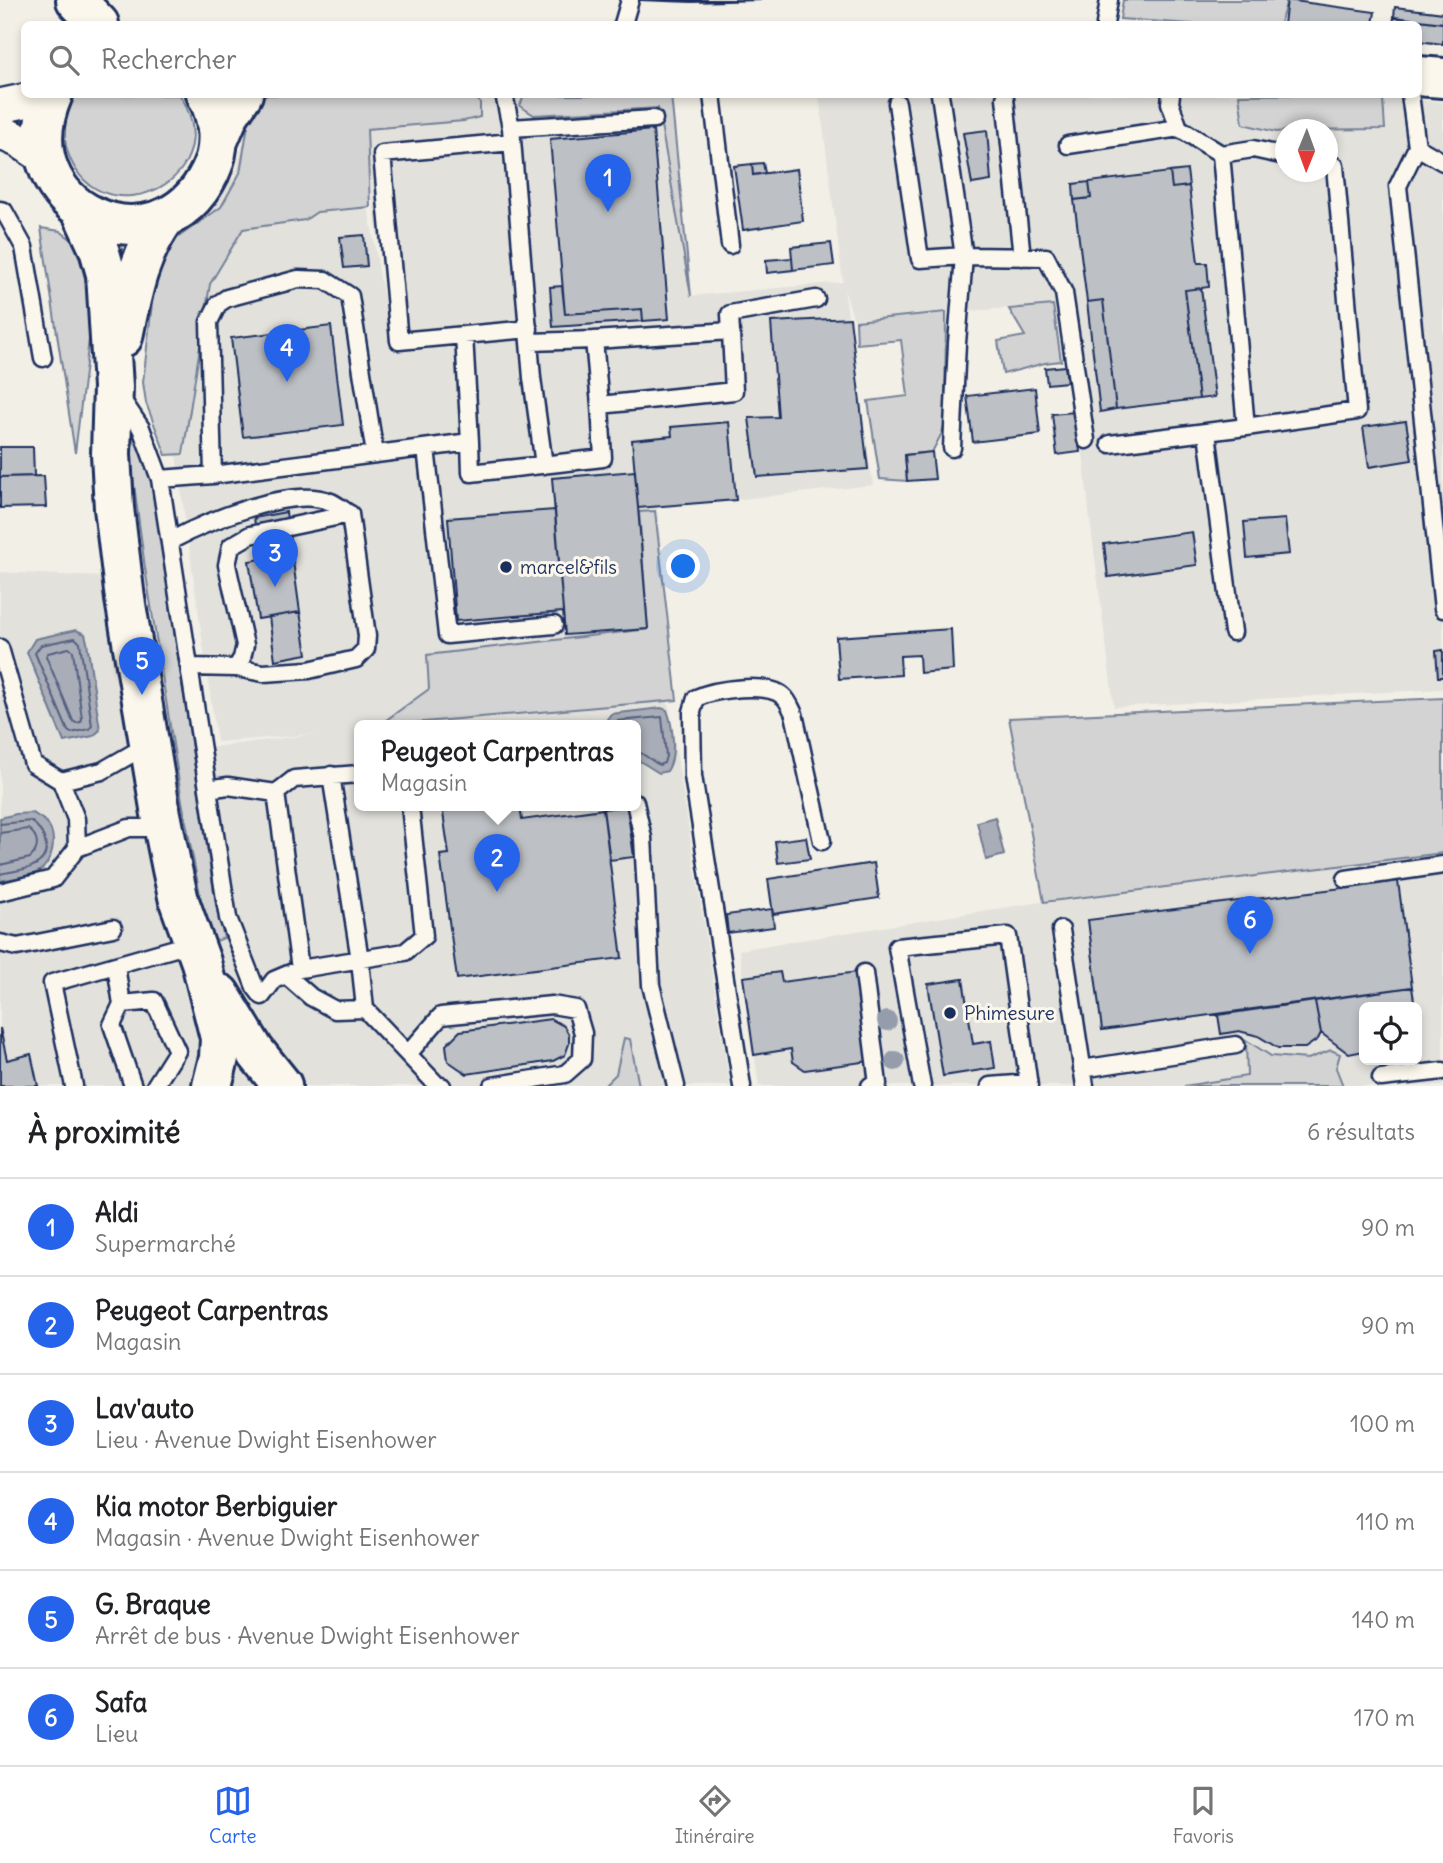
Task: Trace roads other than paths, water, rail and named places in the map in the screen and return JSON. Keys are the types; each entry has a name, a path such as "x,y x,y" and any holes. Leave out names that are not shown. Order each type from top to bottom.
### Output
{"main road":[{"path":"57,0 59,21"},
{"path":"76,0 96,21"},
{"path":"1422,76 1443,78"},
{"path":"52,98 42,125 44,157 52,178 64,196 81,210 97,218 132,225 166,217 187,204 203,186 229,115 240,98"},
{"path":"207,98 216,122 218,141"},
{"path":"81,210 99,249 106,274 113,387 111,454 114,508 125,599 163,828 179,901 197,953 220,1038 219,1058 212,1086"},
{"path":"113,387 133,288 146,247 166,217"},
{"path":"197,953 254,1050 283,1085"},
{"path":"234,1086 251,1082 283,1085"}],"street":[{"path":"0,106 39,98"},
{"path":"0,132 44,157"}],"lane":[{"path":"624,21 630,0"},
{"path":"1106,21 1109,0"},
{"path":"505,98 511,135 544,465"},
{"path":"712,98 730,245"},
{"path":"941,98 964,256 953,448"},
{"path":"1005,98 1022,257"},
{"path":"1171,98 1179,128 1221,154 1254,149 1275,154"},
{"path":"1411,98 1418,147 1398,187 1443,609"},
{"path":"897,103 920,259 964,256 1046,257 1064,293 1086,440"},
{"path":"654,119 511,135 382,154 399,341 464,335 594,340 731,331"},
{"path":"1068,145 1179,128"},
{"path":"1418,147 1443,162"},
{"path":"1221,154 1246,427"},
{"path":"1110,444 1357,411 1336,182"},
{"path":"0,210 4,211 24,247 43,358"},
{"path":"213,475 209,322 218,304 227,298 298,279 325,279 350,296 375,454"},
{"path":"600,405 734,391 730,314 816,299"},
{"path":"464,335 471,473 603,458 594,340"},
{"path":"113,387 141,428 160,479 228,918 250,977 262,996 274,980 293,972 405,952 424,936 411,811"},
{"path":"1206,433 1233,632"},
{"path":"160,479 213,475 470,442"},
{"path":"426,448 447,635 554,625"},
{"path":"170,541 200,525 266,503 313,498 331,502 350,514 367,636 366,649 356,659 309,670 263,673 236,668 189,667"},
{"path":"236,668 245,645 227,565 232,546 250,535 350,514"},
{"path":"0,648 33,764 61,781 76,819 77,848"},
{"path":"742,1086 693,776 692,712 696,698 711,691 770,689 786,697 794,715 822,841"},
{"path":"61,781 102,771 149,744"},
{"path":"208,789 228,786 276,793 294,779 354,774"},
{"path":"331,775 365,1009 437,1085 442,1086"},
{"path":"276,793 293,972 312,997 335,1010 365,1009"},
{"path":"637,811 643,838 651,985 676,1086"},
{"path":"0,892 52,879 77,848 129,828 163,828"},
{"path":"1346,879 1443,865"},
{"path":"0,943 17,947 113,928"},
{"path":"1061,930 1085,1086"},
{"path":"922,1086 897,947 1008,936 1029,1084 990,1086"},
{"path":"75,1086 52,983 116,966 197,953"},
{"path":"116,966 122,1004 112,1025 133,1086"},
{"path":"864,973 878,1084 870,1086"},
{"path":"122,1004 154,1001 177,1051 155,1086"},
{"path":"408,1055 441,1016 552,1005 576,1009 583,1033 582,1059 565,1074 492,1086"},
{"path":"1082,1069 1236,1045"},
{"path":"1381,1078 1443,1071"}],"water":[{"path":"76,630 85,634 87,642 100,730 93,736 64,742 27,652 35,639"},
{"path":"661,708 667,710 673,750 667,771 659,773 641,762 641,720 607,720 611,714"},
{"path":"33,813 45,822 52,835 52,849 47,863 34,874 0,881 0,818"},
{"path":"995,817 1004,855 986,860 977,822"}],"place":[{"name":"Aldi","path":"608,212"},
{"name":"Kia motor Berbiguier","path":"287,382"},
{"name":"marcel&fils","path":"506,567"},
{"name":"Lav'auto","path":"275,587"},
{"name":"G. Braque","path":"142,695"},
{"name":"Peugeot Carpentras","path":"497,892"},
{"name":"Safa","path":"1250,954"},
{"name":"Phimesure","path":"950,1013"}]}
